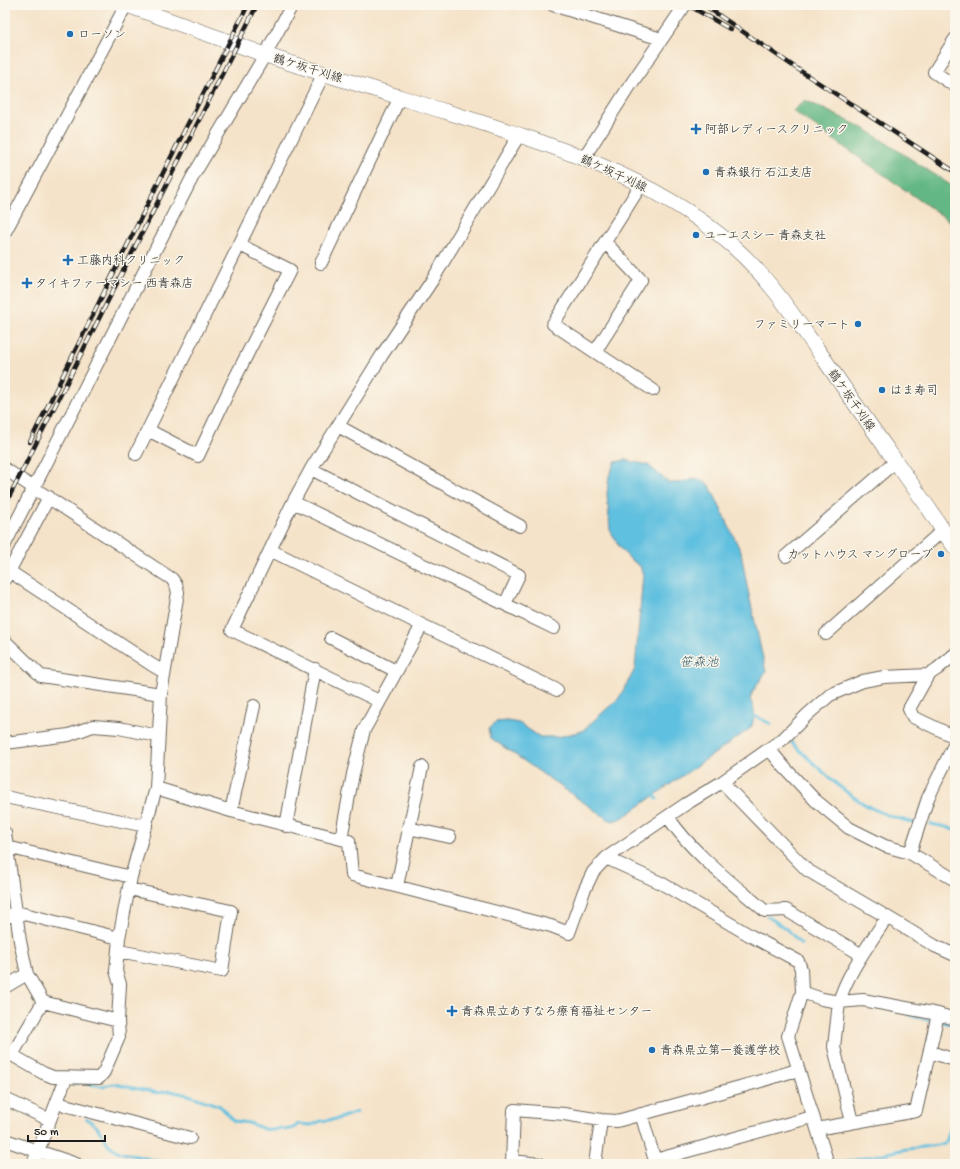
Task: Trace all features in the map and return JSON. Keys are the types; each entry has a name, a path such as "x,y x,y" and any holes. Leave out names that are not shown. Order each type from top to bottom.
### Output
{"main road":[{"name":"鶴ケ坂千刈線","path":"126,5 265,55 519,135 583,159 641,185 684,209 736,248 764,277 795,317 895,462 922,498 942,531 955,547"}],"street":[{"path":"7,224 126,5"},
{"path":"5,544 193,176 265,55 292,5"},
{"path":"552,5 661,39"},
{"path":"583,159 625,93 685,5"},
{"path":"955,38 934,72 955,86"},
{"path":"136,454 324,73"},
{"path":"321,262 400,97"},
{"path":"379,701 232,630 311,469 382,355 433,278 519,135"},
{"path":"641,185 606,243 553,324 653,390"},
{"path":"595,352 641,280 606,243"},
{"path":"148,430 198,456 231,386 290,270 240,245"},
{"path":"338,426 520,526"},
{"path":"786,556 895,462"},
{"path":"5,469 172,579 178,592 161,694 156,788 128,889 119,938 116,971 120,984 118,1021 119,1037 107,1066 99,1078 53,1077 8,1053 43,1002"},
{"path":"311,469 519,574 506,604"},
{"path":"49,497 7,575 164,672"},
{"path":"294,502 554,628"},
{"path":"826,634 942,531"},
{"path":"270,550 557,690"},
{"path":"341,839 353,774 364,730 422,625"},
{"path":"331,638 396,671"},
{"path":"5,641 41,676 161,694"},
{"path":"955,654 928,675 909,709 913,717 955,737"},
{"path":"286,826 315,669"},
{"path":"156,788 231,811 349,841 352,875 551,926 570,933 584,891 593,872 606,858 722,782 783,739 808,714 830,696 863,681 877,678 928,675"},
{"path":"231,811 254,706"},
{"path":"5,743 69,735 93,726 119,728 158,736"},
{"path":"910,853 928,798 955,743"},
{"path":"769,749 815,800 849,828 885,846 910,853 955,880"},
{"path":"396,886 422,767"},
{"path":"722,782 807,870 935,946 955,955"},
{"path":"5,797 146,826"},
{"path":"668,817 678,832 698,852 765,911 786,910 862,955"},
{"path":"408,828 450,837"},
{"path":"5,833 20,941 27,974 43,1002 118,1021"},
{"path":"6,848 132,877"},
{"path":"606,858 661,883 751,936 798,961 801,969 802,992 788,1036 797,1070 828,1164"},
{"path":"118,951 222,971 231,911 128,889"},
{"path":"5,918 16,912 119,938"},
{"path":"852,1122 834,1047 839,1002 842,992 862,955 887,917"},
{"path":"5,987 27,974"},
{"path":"802,992 822,999 839,1002 863,1000 938,1014 955,1019"},
{"path":"817,1129 916,1111 938,1014"},
{"path":"930,1052 955,1060"},
{"path":"540,1164 512,1163 514,1110 564,1114 617,1121 797,1070"},
{"path":"33,1164 66,1078"},
{"path":"5,1099 50,1120"},
{"path":"57,1104 190,1138"},
{"path":"641,1114 655,1162 812,1117"},
{"path":"595,1164 601,1120"},
{"path":"5,1140 76,1164"}],"green space":[{"path":"805,100 865,129 955,188 955,225 793,111"}],"water":[{"name":"笹森池","path":"625,460 648,465 669,483 696,479 703,481 710,486 741,552 766,672 753,691 750,700 754,713 751,728 622,818 613,821 606,818 491,738 489,728 496,722 507,721 519,723 540,737 558,737 582,731 619,698 635,669 643,575 640,566 630,559 620,548 610,530 607,494 609,476 615,462"}],"waterway":[{"path":"755,716 771,724"},
{"path":"791,742 833,781 856,799 884,814 915,823"},
{"path":"655,794 657,799"},
{"path":"931,824 955,829"},
{"path":"767,916 788,930 801,944"},
{"path":"910,1015 932,1021"},
{"path":"942,1022 955,1025"},
{"path":"71,1083 78,1083"},
{"path":"85,1083 102,1086 114,1084 158,1093 170,1091 188,1095 220,1106 234,1121 249,1123 264,1129 274,1130 281,1128 285,1130 294,1128 298,1124 312,1125 321,1121 337,1119 357,1112"},
{"path":"87,1119 97,1127 109,1145 119,1152 170,1164"},
{"path":"834,1161 842,1163 901,1150 944,1144 947,1140 950,1129 955,1127"},
{"path":"800,1164 822,1161"}],"railway":[{"path":"30,442 248,5"},
{"path":"5,505 257,5"},
{"path":"688,5 730,29"},
{"path":"704,5 796,68 955,172"}],"place":[{"name":"ローソン","path":"70,34"},
{"name":"阿部レディースクリニック","path":"696,129"},
{"name":"青森銀行 石江支店","path":"706,172"},
{"name":"ユーエスシー 青森支社","path":"696,235"},
{"name":"工藤内科クリニック","path":"68,260"},
{"name":"タイキファーマシー 西青森店","path":"27,283"},
{"name":"ファミリーマート","path":"858,324"},
{"name":"はま寿司","path":"882,390"},
{"name":"カットハウス マングローブ","path":"941,554"},
{"name":"青森県立あすなろ療育福祉センター","path":"452,1011"},
{"name":"青森県立第一養護学校","path":"652,1050"}]}
